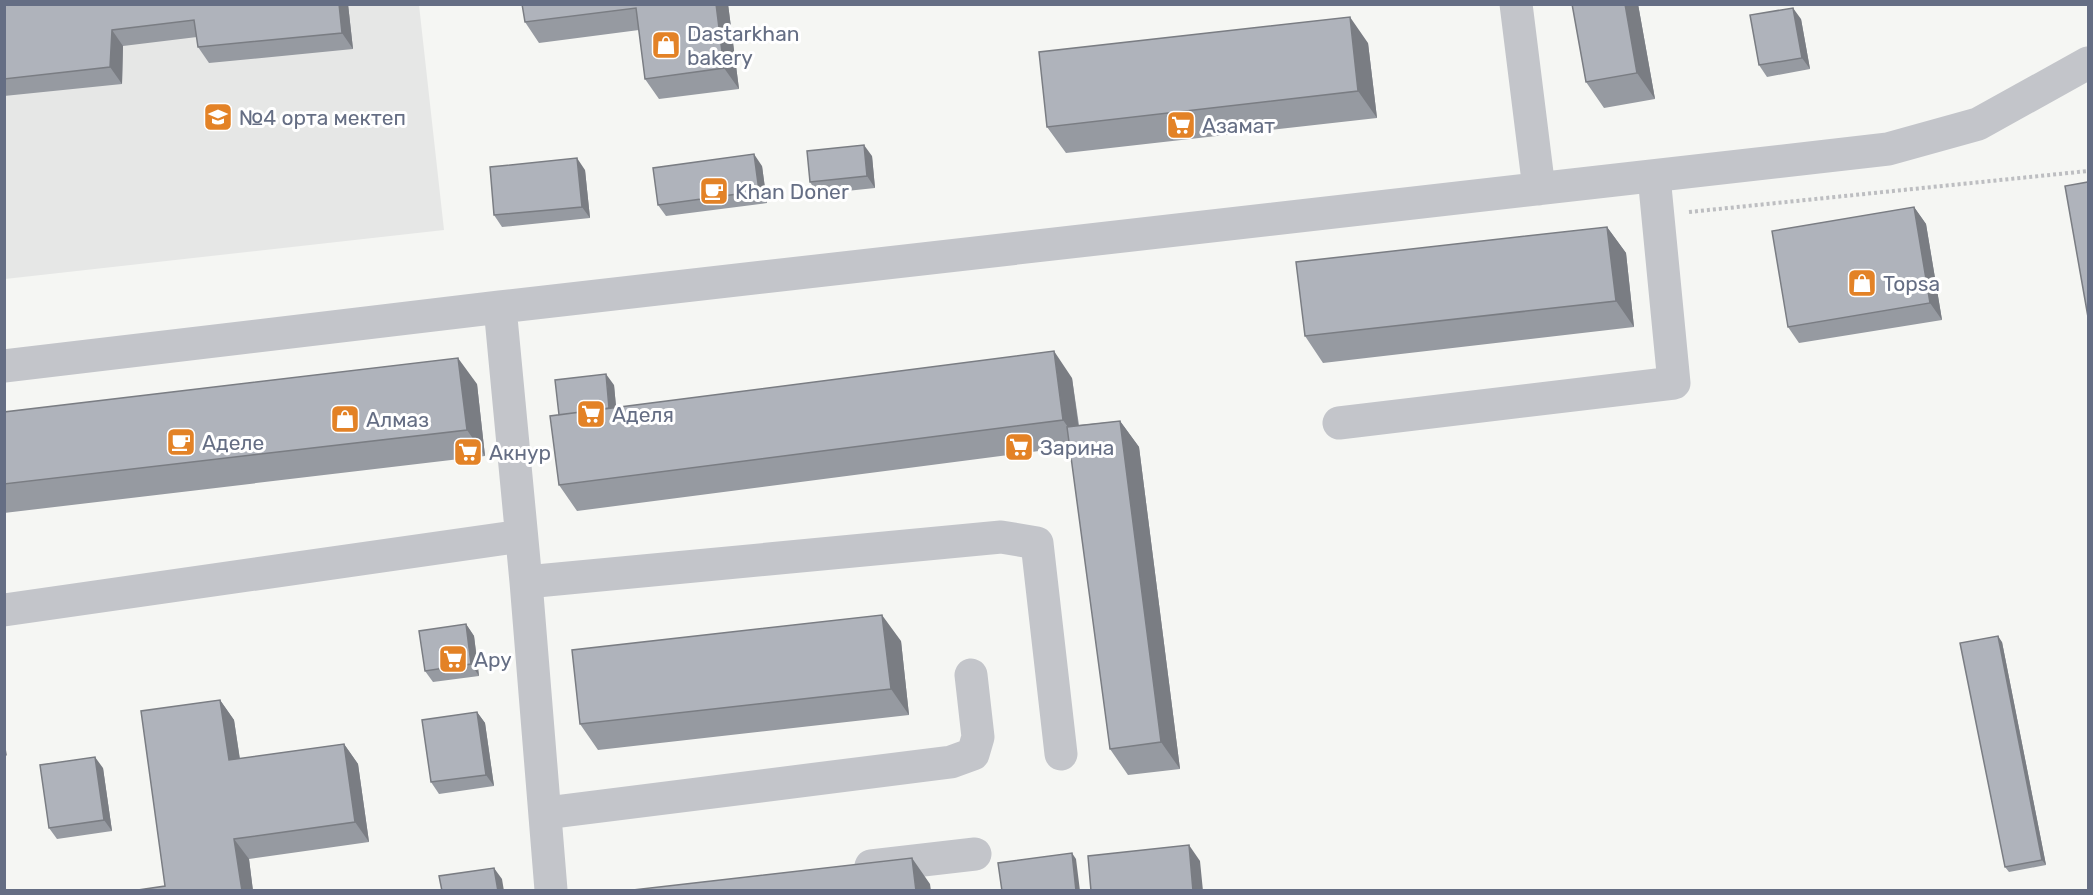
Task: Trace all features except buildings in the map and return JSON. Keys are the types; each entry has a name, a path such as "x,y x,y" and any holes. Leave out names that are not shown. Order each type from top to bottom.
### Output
{"street":[{"path":"1516,4 1539,189"},
{"path":"4,366 1888,149 1978,124 2088,63"},
{"path":"1339,423 1674,383 1654,176"},
{"path":"500,308 526,582 551,891"},
{"path":"4,610 521,537"},
{"path":"526,582 1001,537 1037,543 1061,754"},
{"path":"546,813 951,762 973,754 978,737 971,675"},
{"path":"844,869 975,854"}],"path":[{"path":"1657,216 2088,171"}],"shaded area":[{"name":"№4 орта мектеп","path":"4,5 419,5 444,230 5,279"}],"place":[{"name":"Dastarkhan bakery","path":"666,45"},
{"name":"№4 орта мектеп","path":"218,117"},
{"name":"Азамат","path":"1181,125"},
{"name":"Khan Doner","path":"714,191"},
{"name":"Topsa","path":"1862,283"},
{"name":"Аделя","path":"591,414"},
{"name":"Алмаз","path":"345,419"},
{"name":"Аделе","path":"181,442"},
{"name":"Зарина","path":"1019,447"},
{"name":"Акнур","path":"468,452"},
{"name":"Ару","path":"453,659"}]}
